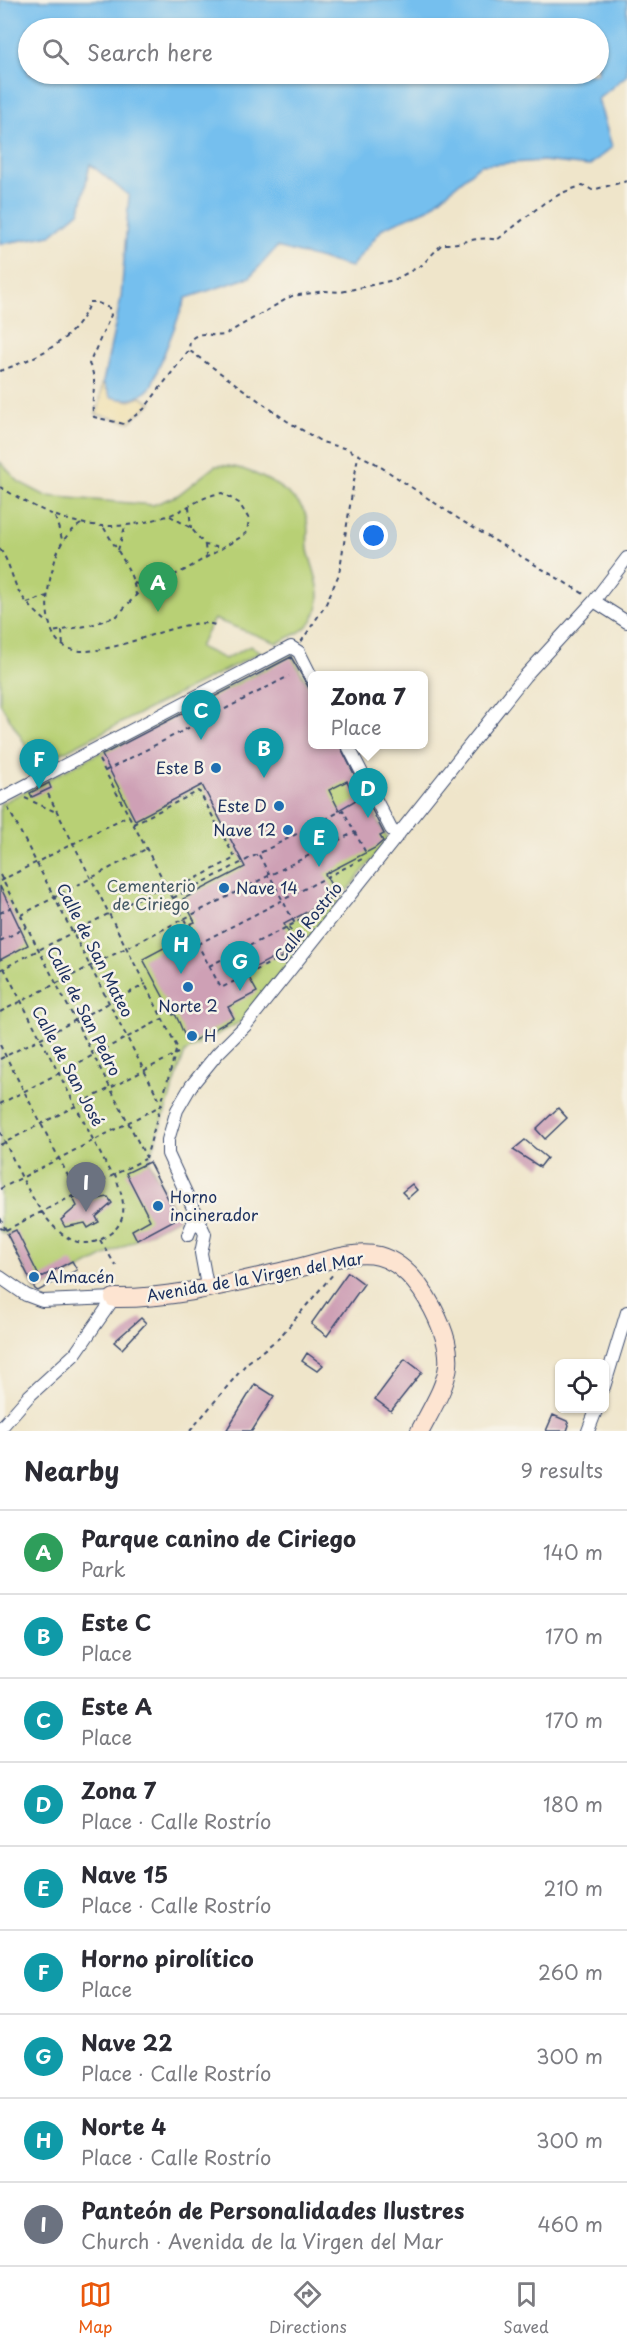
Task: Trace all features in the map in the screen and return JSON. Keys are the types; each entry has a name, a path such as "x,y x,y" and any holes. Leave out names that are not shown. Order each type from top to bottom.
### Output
{"main road":[{"name":"Avenida de la Virgen del Mar","path":"114,1298 168,1296 344,1258 376,1256 401,1267 427,1297 440,1322 449,1348 447,1377 420,1431"}],"street":[{"path":"627,558 594,601 627,622"},
{"name":"Calle Rostrío","path":"207,1286 201,1253 205,1234 168,1154 171,1127 177,1110 217,1054 246,1025 525,676 594,601"},
{"path":"4,802 291,647 299,652 308,671"},
{"path":"350,749 391,829 398,836"},
{"path":"188,1236 197,1213"},
{"name":"Avenida de la Virgen del Mar","path":"0,1277 26,1295 42,1301 114,1298"},
{"path":"0,1429 29,1396 75,1354 114,1298"},
{"path":"609,1371 627,1312"},
{"path":"588,1431 595,1413"}],"path":[{"path":"0,372 40,354 71,332 86,314 89,302 96,302 109,308 111,315 89,364 94,372 96,390 90,405 94,417 124,424 144,409 189,350 190,340 197,334 203,332 215,337 224,335 292,296 326,291 341,292 394,280 422,265 442,244 454,244 477,238 497,240 562,193 583,185 592,190 627,181"},
{"path":"189,350 279,417 322,442 358,455 594,601"},
{"path":"301,642 324,606 339,574 358,455"},
{"path":"0,487 55,517 104,527 125,527 170,516 205,497 222,493 230,495 245,511 249,519 247,532 185,570 135,595 117,616 52,632"},
{"path":"189,506 191,528"},
{"path":"170,516 191,528 205,545 206,556"},
{"path":"55,517 62,539 47,596 49,624 56,643 63,648 86,650 116,646 200,621 215,625"},
{"path":"62,539 82,524"},
{"path":"104,527 134,583 135,595"},
{"path":"118,550 119,540 125,527"},
{"path":"205,545 222,548"},
{"path":"0,549 27,603 49,624"},
{"path":"134,583 148,587"},
{"path":"27,603 47,596"},
{"path":"62,631 63,648"},
{"path":"105,771 289,676"},
{"path":"99,759 221,988 292,952"},
{"path":"133,824 199,791 235,858 170,892"},
{"path":"0,1228 6,1230 146,1158 178,1053 147,984 48,794"},
{"path":"24,797 58,813"},
{"path":"0,809 4,802"},
{"name":"Calle de San Mateo","path":"4,802 162,1105"},
{"path":"173,898 344,810 367,857 198,944"},
{"path":"1,881 129,815"},
{"path":"0,1012 355,832"},
{"path":"21,915 147,849"},
{"path":"259,854 295,924"},
{"name":"Calle de San Pedro","path":"0,875 1,881 21,915 146,1158"},
{"path":"0,970 166,884"},
{"path":"0,913 15,905"},
{"path":"209,966 326,908"},
{"path":"0,941 27,927"},
{"path":"289,927 298,944"},
{"name":"Calle de San José","path":"4,968 114,1175 125,1208 121,1221 112,1233 100,1240"},
{"path":"0,1059 147,984"},
{"path":"0,1104 164,1018"},
{"path":"0,1045 77,1193"},
{"path":"0,1145 178,1053"},
{"path":"0,1189 162,1105"},
{"path":"0,1132 41,1212 51,1225 81,1245 90,1245 100,1240 116,1266"},
{"path":"0,1218 6,1230"},
{"path":"190,1431 247,1363 279,1338 324,1287 344,1258"}],"green space":[{"path":"0,462 19,482 46,496 153,505 178,495 215,466 238,468 266,479 290,495 305,513 308,523 308,549 319,594 314,617 303,630 277,643 214,619 199,647 225,659 250,646 261,652 38,765 0,703"},
{"name":"Cementerio de Ciriego","path":"292,654 308,685 308,749 341,749 388,840 242,1021 185,1052 149,1161 178,1218 36,1292 7,1234 0,1232 0,804"}],"sand":[{"path":"103,382 111,397 130,401 141,397 151,403 130,422 96,414"}],"water":[{"path":"0,0 627,0 627,75 598,99 612,147 589,166 543,161 480,165 428,209 383,228 351,267 277,247 250,277 186,298 151,387 137,397 123,399 111,397 103,382 121,298 129,196 90,164 80,211 51,235 0,244"}],"building":[{"path":"291,657 308,686 308,749 342,749 384,834 380,836 383,841 375,848 325,874 337,896 284,924 296,946 246,972 257,992 228,1007 234,1018 188,1044 175,1014 173,1015 143,959 194,932 190,924 195,922 183,899 245,867 202,785 135,820 102,755","holes":["347,781 356,800 339,810 329,790"]},
{"path":"49,783 51,788 32,797 30,793"},
{"path":"0,886 28,945 0,960"},
{"path":"558,1108 567,1118 545,1139 536,1129"},
{"path":"525,1140 547,1158 540,1167 513,1150"},
{"name":"Horno incinerador","path":"149,1162 178,1218 137,1240 132,1230 150,1220 126,1173"},
{"path":"412,1184 417,1190 408,1198 402,1192"},
{"path":"83,1193 87,1201 108,1197 112,1203 96,1217 99,1222 88,1228 85,1223 65,1227 61,1220 77,1206 73,1198"},
{"path":"16,1230 40,1278 72,1261 77,1270 38,1291 7,1234"},
{"path":"348,1272 364,1284 327,1336 311,1324"},
{"path":"141,1318 146,1323 122,1349 114,1342"},
{"path":"307,1353 323,1365 317,1371 302,1361"},
{"path":"405,1359 422,1372 391,1411 375,1399"},
{"path":"255,1384 274,1396 252,1431 226,1431"},
{"path":"553,1415 567,1421 569,1425 567,1431 546,1431"}],"place":[{"name":"Parque canino de Ciriego","path":"158,612"},
{"name":"Este A","path":"201,740"},
{"name":"Este B","path":"216,768"},
{"name":"Este C","path":"264,778"},
{"name":"Horno pirolítico","path":"39,789"},
{"name":"Este D","path":"279,806"},
{"name":"Zona 7","path":"368,818"},
{"name":"Nave 12","path":"288,830"},
{"name":"Nave 15","path":"319,867"},
{"name":"Nave 14","path":"224,888"},
{"name":"Norte 4","path":"181,974"},
{"name":"Norte 2","path":"188,987"},
{"name":"Nave 22","path":"240,991"},
{"name":"H","path":"192,1036"},
{"name":"Horno incinerador","path":"158,1206"},
{"name":"Panteón de Personalidades Ilustres","path":"86,1212"},
{"name":"Almacén","path":"34,1277"}]}
